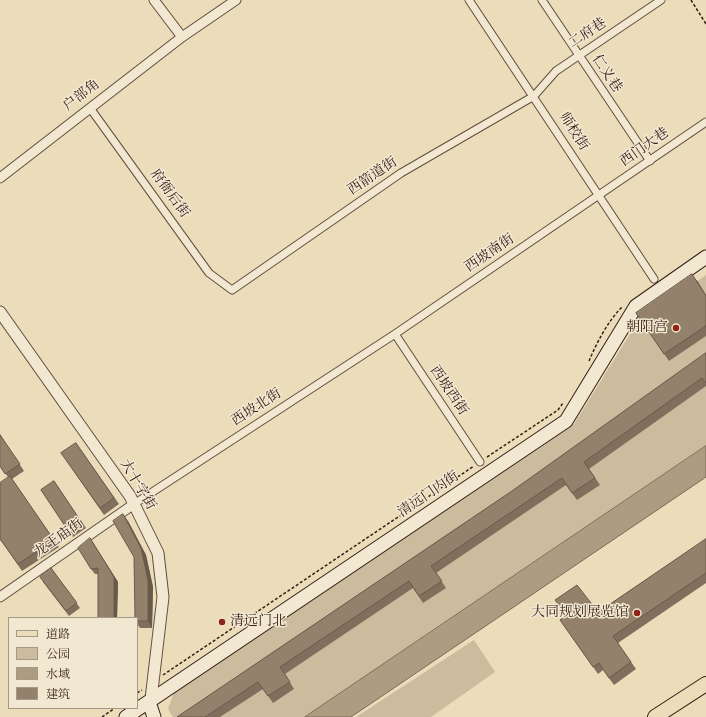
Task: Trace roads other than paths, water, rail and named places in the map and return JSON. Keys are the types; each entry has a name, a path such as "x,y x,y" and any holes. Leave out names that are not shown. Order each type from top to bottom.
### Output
{"main road":[{"name":"清远门内街","path":"126,717 566,421 636,306 706,257"},
{"path":"655,717 706,684"},
{"path":"149,702 154,717"}],"street":[{"path":"154,0 182,37"},
{"name":"户部角","path":"0,178 182,37 236,0"},
{"name":"师校街","path":"469,0 654,279"},
{"name":"仁义巷","path":"542,0 650,161"},
{"name":"二府巷","path":"534,96 556,71 661,0"},
{"name":"西箭道街","path":"232,290 401,173 534,96"},
{"name":"府衙后街","path":"90,108 209,273 232,290"},
{"name":"西门大巷","path":"599,196 706,122"},
{"name":"西坡南街","path":"395,334 599,196"},
{"name":"大十字街","path":"0,312 134,504 158,553 163,597 151,699 149,702"},
{"name":"西坡西街","path":"395,334 480,462"},
{"name":"西坡北街","path":"134,504 395,334"},
{"name":"龙王庙街","path":"0,597 134,504"}],"water":[{"path":"706,446 706,477 351,717 305,717"}],"place":[{"name":"朝阳宫","path":"676,328"},
{"name":"大同规划展览馆","path":"637,613"},
{"name":"清远门北","path":"222,622"}]}
